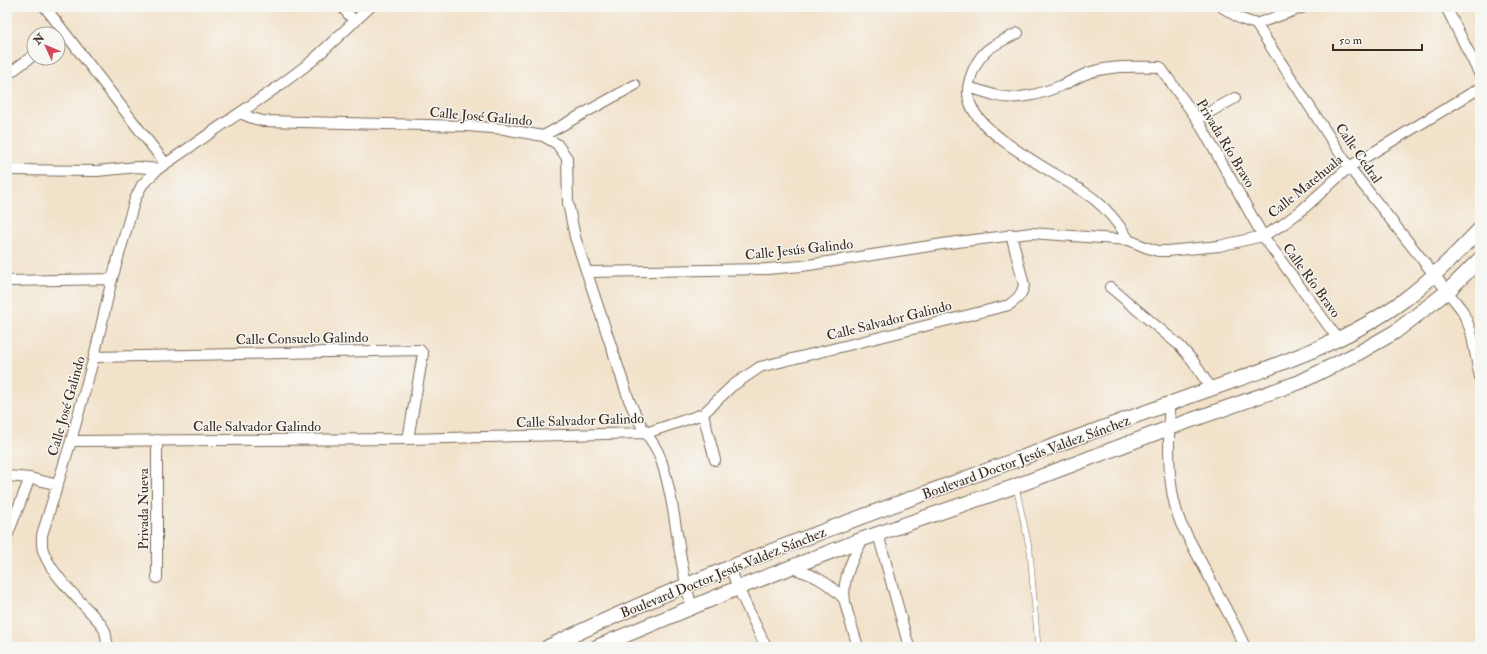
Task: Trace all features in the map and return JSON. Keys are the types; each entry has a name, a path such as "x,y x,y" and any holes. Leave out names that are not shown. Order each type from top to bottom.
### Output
{"main road":[{"name":"Boulevard Doctor Jesús Valdez Sánchez","path":"548,647 639,605 730,567 1295,358 1338,339 1368,323 1404,300 1434,275 1480,229"},
{"name":"Boulevard Doctor Jesús Valdez Sánchez","path":"597,647 692,606 863,539 1016,486 1169,428 1300,382 1360,352 1395,332 1448,291 1480,259"}],"street":[{"path":"45,7 57,26"},
{"path":"342,7 355,22"},
{"name":"Calle José Galindo","path":"108,647 105,631 101,624 54,572 43,552 42,535 71,442 94,357 112,279 135,199 142,185 161,166 240,113 312,61 370,7"},
{"path":"1222,7 1241,19 1256,24 1304,7"},
{"path":"1446,7 1480,75"},
{"name":"Calle Cedral","path":"1256,24 1349,167 1462,310 1471,331 1480,378"},
{"path":"1018,33 992,46 980,57 973,70 968,87 970,103 979,118 998,136 1094,199 1114,217 1129,240"},
{"path":"66,39 161,166"},
{"path":"7,75 26,61"},
{"name":"Privada Río Bravo","path":"968,87 998,96 1028,96 1062,85 1089,72 1117,67 1160,67 1197,119 1263,236"},
{"path":"543,136 635,85"},
{"name":"Calle Matehuala","path":"1012,234 1031,233 1129,240 1158,251 1219,246 1263,236 1282,225 1302,210 1349,167 1480,88"},
{"path":"1197,119 1235,98"},
{"name":"Calle José Galindo","path":"240,113 263,121 466,126 504,129 543,136 557,144 567,158 568,203 571,222 629,400 661,460 674,514 685,585 692,606"},
{"path":"7,170 97,171 161,166"},
{"name":"Calle Jesús Galindo","path":"588,272 767,269 802,266 1012,234"},
{"name":"Calle Salvador Galindo","path":"71,442 408,438 646,433 703,414 732,386 760,367 1009,305 1018,298 1023,291 1024,285 1012,234"},
{"name":"Calle Río Bravo","path":"1263,236 1338,339"},
{"path":"7,281 112,279"},
{"path":"1110,287 1180,346 1193,361 1211,389"},
{"name":"Calle Consuelo Galindo","path":"94,357 420,350 423,354 408,438"},
{"path":"1169,404 1169,475 1175,509 1181,524 1245,647"},
{"path":"703,414 715,460"},
{"name":"Privada Nueva","path":"157,440 157,578"},
{"path":"7,476 30,478 58,485"},
{"path":"7,536 30,478"},
{"path":"878,534 909,647"},
{"path":"858,647 845,600 849,568 863,539"},
{"path":"730,567 738,588 766,647"},
{"path":"791,568 806,572 821,579 834,588 845,600"}],"lane":[{"path":"1016,486 1030,551 1038,647"}]}
